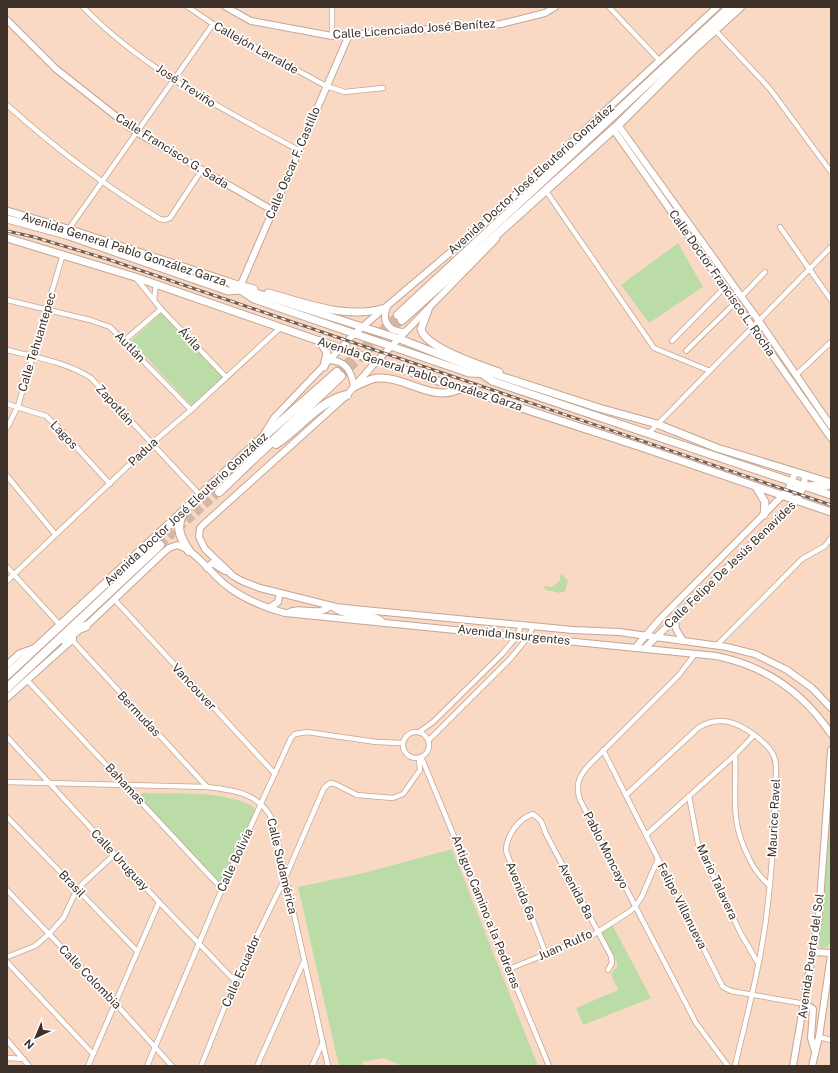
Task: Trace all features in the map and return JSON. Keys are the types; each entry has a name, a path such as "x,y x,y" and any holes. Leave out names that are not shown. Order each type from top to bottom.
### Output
{"highway":[{"name":"Avenida Doctor José Eleuterio González","path":"730,7 722,9 400,317 498,235 616,127 740,7"},
{"name":"Avenida Doctor José Eleuterio González","path":"7,675 261,439 339,374 259,455 219,492"},
{"path":"259,455 291,434 328,402 347,395"},
{"path":"182,511 178,523 178,532 189,551"},
{"name":"Avenida Doctor José Eleuterio González","path":"7,688 160,545"},
{"path":"35,662 49,656 76,632 86,626"}],"main road":[{"name":"Calle Licenciado José Benítez","path":"226,7 252,21 332,36 501,24 545,13 555,7"},
{"name":"Avenida Doctor José Eleuterio González","path":"261,439 274,418 362,326 486,222 660,60 722,9"},
{"name":"Calle Francisco G. Sada","path":"7,20 56,69 136,132 272,210"},
{"name":"Calle Oscar F. Castillo","path":"240,287 349,35"},
{"name":"Calle Doctor Francisco L. Rocha","path":"616,127 672,206 759,321 796,375 803,391 830,435"},
{"name":"Calle Doctor Francisco L. Rocha","path":"672,206 753,327 831,426"},
{"name":"Avenida General Pablo González Garza","path":"7,211 228,291 240,287"},
{"name":"Avenida General Pablo González Garza","path":"7,219 67,232 229,282 240,287 254,299 469,373 494,374 599,408 657,424 717,448 794,473 831,483"},
{"path":"347,395 377,361 493,243 498,235"},
{"name":"Avenida General Pablo González Garza","path":"7,238 135,277 341,347 377,361 641,447 756,488 783,495 831,512"},
{"path":"240,287 322,311 356,314 373,312 386,307"},
{"path":"386,307 384,317 386,324 393,330 405,332"},
{"path":"428,310 421,329 423,335 430,342 462,358 508,375 520,383"},
{"path":"322,311 333,327"},
{"name":"Avenida General Pablo González Garza","path":"322,311 474,368 492,381 831,495"},
{"path":"320,341 327,353 324,366"},
{"path":"330,360 336,360 347,366 353,377 354,387"},
{"path":"354,387 378,378 390,379 434,393 444,394 462,388"},
{"name":"Avenida Insurgentes","path":"347,395 204,524 198,533 200,541 205,549 233,576 254,586 280,594 331,606 533,626 619,632 717,645 755,654 787,670 812,688 831,708"},
{"name":"Calle Felipe De Jesús Benavides","path":"635,648 660,619 783,495 792,482 794,473"},
{"name":"Calle Felipe De Jesús Benavides","path":"644,648 797,500 804,486 805,476"},
{"path":"783,495 804,486 817,484 831,487"},
{"path":"756,488 765,502 764,515"},
{"name":"Avenida Doctor José Eleuterio González","path":"7,698 72,640 169,548 177,545 189,551"},
{"name":"Avenida Insurgentes","path":"189,551 226,586 243,597 285,613 529,636 732,659 764,671 793,690 806,702 831,734"},
{"path":"207,568 212,563 233,576"},
{"path":"269,608 278,602 280,594"},
{"path":"285,613 292,610 321,612 331,606 345,614 376,617 384,623"},
{"path":"675,619 676,629 683,641"},
{"name":"Avenida Doctor José Eleuterio González","path":"7,665 20,653 36,647"},
{"name":"Avenida Puerta del Sol","path":"793,1066 814,952 819,915 831,750"},
{"path":"814,952 831,954"},
{"name":"Avenida Puerta del Sol","path":"812,1066 831,954"},
{"path":"805,1004 811,1006 814,1013 811,1038 815,1051"}],"street":[{"name":"José Treviño","path":"84,7 97,21 132,50 174,80 209,102 298,150"},
{"name":"Callejón Larralde","path":"188,7 212,24 326,86 345,92 383,88"},
{"path":"332,7 332,36"},
{"path":"609,7 660,60"},
{"path":"67,232 212,24"},
{"path":"715,30 770,89 831,172"},
{"path":"7,105 47,139 102,180 160,219 165,220 170,218 201,170"},
{"path":"546,191 654,348 710,371"},
{"path":"780,227 831,300"},
{"path":"649,433 831,247"},
{"name":"Calle Tehuantepec","path":"7,428 18,406 32,357 48,311 63,254"},
{"path":"741,297 765,272"},
{"name":"Ávila","path":"135,277 161,309 226,377"},
{"path":"154,300 156,284"},
{"path":"672,341 725,287"},
{"name":"Autlán","path":"7,300 100,323 110,327 191,410"},
{"path":"686,351 736,302"},
{"path":"124,341 161,309"},
{"name":"Padua","path":"7,581 151,444 191,410 281,327"},
{"path":"796,375 831,342"},
{"name":"Zapotlán","path":"7,350 72,369 90,378 200,495"},
{"name":"Lagos","path":"7,404 18,406 46,416 110,484"},
{"path":"7,476 56,534"},
{"path":"717,645 802,559 825,546 831,538"},
{"path":"7,567 60,625"},
{"name":"Vancouver","path":"114,599 275,774"},
{"path":"521,624 518,635 433,722 419,732 407,734 402,743 407,754 414,759 420,758 428,752 429,740 510,659 529,636 533,626"},
{"name":"Bermudas","path":"72,640 207,787"},
{"name":"Pablo Moncayo","path":"695,654 679,675 603,750 580,775 578,782 578,794 696,1024 728,1066"},
{"name":"Bahamas","path":"27,680 126,784 222,889"},
{"name":"Maurice Ravel","path":"626,795 703,724 715,721 733,722 754,735 771,749 776,761 770,886 752,994 735,1066"},
{"path":"419,732 429,740"},
{"name":"Calle Bolivia","path":"147,1066 222,889 291,738 295,734 312,733 376,742 402,743"},
{"path":"646,835 735,755 754,735"},
{"name":"Calle Uruguay","path":"7,737 159,902 235,981"},
{"name":"Felipe Villanueva","path":"603,750 723,986 728,990 805,1004"},
{"path":"735,755 735,816 737,832 752,864 760,877 770,886"},
{"name":"Calle Ecuador","path":"201,1066 235,981 285,878 326,785 335,784 357,795 393,798 403,794 416,776 420,770 420,758"},
{"name":"Antiguo Camino a la Pedreras","path":"420,758 550,1066"},
{"name":"Calle Sudamérica","path":"7,782 207,787 238,791 261,804 268,811 273,821 328,1066"},
{"name":"Mario Talavera","path":"689,796 698,844 741,934 758,963"},
{"name":"Avenida 8a","path":"533,814 541,821 612,960 612,965 608,970"},
{"name":"Avenida 6a","path":"533,814 525,818 508,837 506,851 546,954"},
{"name":"Brasil","path":"7,817 137,951"},
{"path":"7,956 35,946 49,934 64,917 78,890 115,854"},
{"name":"Juan Rulfo","path":"509,969 593,936 598,931 635,907 644,892 658,858"},
{"name":"Calle Colombia","path":"7,890 115,1003 172,1066"},
{"path":"88,1066 159,902"},
{"path":"257,1066 304,961"},
{"path":"7,962 93,1054"},
{"path":"818,1037 831,1040"},
{"path":"7,1040 29,1066"},
{"path":"312,1066 323,1042"},
{"path":"7,1058 24,1059"}],"green space":[{"path":"678,243 703,287 649,323 621,285"},
{"path":"161,313 224,377 192,406 131,341"},
{"path":"561,573 568,581 565,591 560,593 546,590 543,586 551,587 559,582"},
{"path":"831,767 831,942 827,947 821,948 818,942 822,918"},
{"path":"143,793 213,795 227,797 253,806 255,810 222,884 219,883 141,799 140,795"},
{"path":"452,849 538,1066 402,1066 384,1058 362,1062 363,1066 339,1066 298,887 364,873"},
{"path":"613,926 651,998 583,1025 576,1008 618,990 611,974 617,967 617,963 601,932"}],"tunnel":[{"path":"337,372 398,315"},
{"path":"341,376 402,320"},
{"path":"160,545 219,492"}],"railway":[{"path":"7,231 34,237 107,259 831,505"}]}
